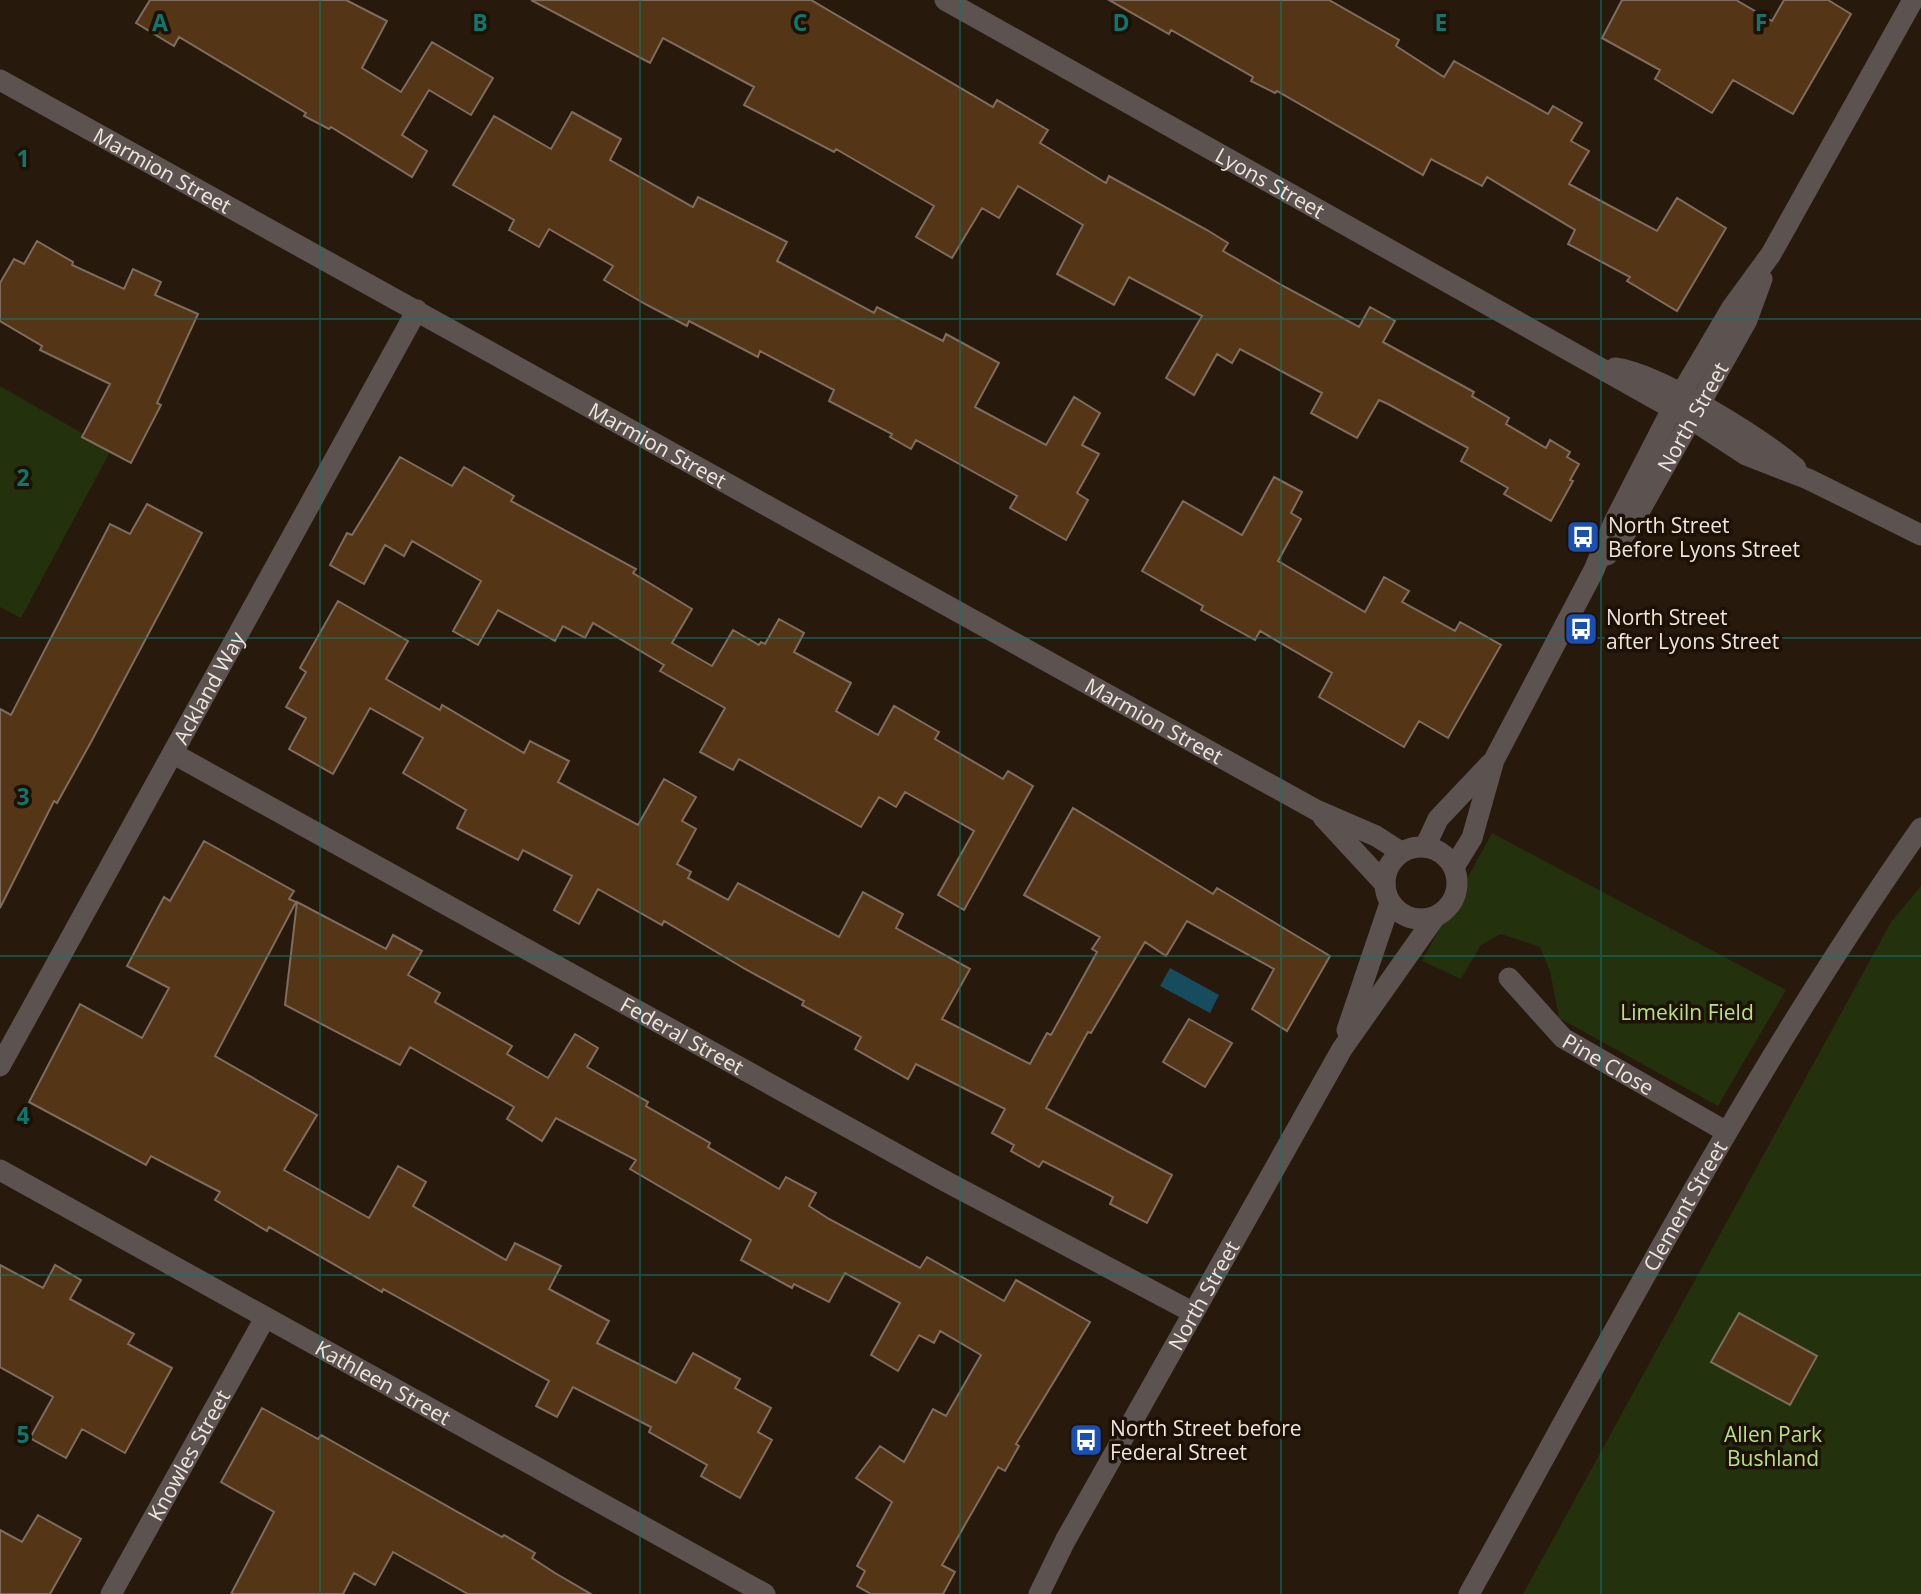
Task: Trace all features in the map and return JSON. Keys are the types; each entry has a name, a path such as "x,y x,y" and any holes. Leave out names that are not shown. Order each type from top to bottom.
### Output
{"street":[{"name":"Lyons Street","path":"945,0 1595,365 1685,407 1746,455 1808,479 1921,535"},
{"name":"North Street","path":"1454,867 1472,838 1494,760 1594,570 1631,526 1685,407 1746,320 1771,254 1913,0"},
{"name":"Marmion Street","path":"0,80 1316,810 1376,836 1401,852"},
{"name":"Ackland Way","path":"0,1066 417,310"},
{"name":"Federal Street","path":"174,754 945,1181 1192,1312"},
{"name":"North Street","path":"1425,847 1438,819 1494,760"},
{"name":"Marmion Street","path":"1316,810 1387,893"},
{"name":"Clement Street","path":"1469,1594 1725,1131 1851,928 1921,828"},
{"path":"1425,847 1437,850 1454,867 1457,890 1445,911 1436,917 1425,920 1405,917 1387,893 1387,872 1401,852 1425,847"},
{"name":"North Street","path":"1342,1049 1387,893"},
{"name":"North Street","path":"1040,1594 1065,1541 1342,1049 1436,917"},
{"name":"Pine Close","path":"1509,978 1563,1038 1725,1131"},
{"name":"Kathleen Street","path":"0,1170 765,1594"},
{"name":"Knowles Street","path":"111,1594 265,1318"},
{"name":"North Street","path":"1024,1594 1065,1541"}],"green space":[{"path":"0,386 111,450 21,618 0,607"},
{"name":"Limekiln Field","path":"1492,833 1786,990 1718,1106 1559,1018 1550,971 1540,947 1501,934 1481,945 1461,979 1422,961"},
{"name":"Allen Park Bushland","path":"1921,886 1921,1594 1523,1594 1891,922"}],"water":[{"path":"1170,968 1219,995 1210,1013 1160,986"}],"building":[{"path":"150,0 346,0 387,21 362,68 401,92 432,42 493,78 471,115 429,90 402,135 427,151 412,177 331,127 329,129 304,116 306,113 179,37 174,46 136,23"},
{"path":"531,0 811,0 993,107 997,100 1048,130 1040,143 1106,183 1109,176 1207,230 1228,243 1223,251 1285,287 1359,327 1370,307 1395,321 1383,342 1474,392 1472,396 1509,418 1506,424 1546,448 1550,440 1570,452 1567,457 1579,464 1570,480 1573,481 1551,521 1504,494 1508,488 1461,461 1468,448 1379,400 1357,438 1311,413 1322,393 1240,349 1232,363 1217,354 1194,395 1166,378 1202,316 1129,277 1114,305 1057,274 1083,225 1018,186 999,218 982,208 952,258 916,237 934,206 836,149 834,152 744,105 754,87 663,38 650,63"},
{"path":"1109,0 1329,0 1399,40 1396,46 1444,77 1454,61 1548,114 1553,106 1582,123 1571,141 1589,151 1569,184 1657,231 1677,198 1726,228 1677,311 1627,281 1630,277 1568,244 1575,230 1487,177 1482,186 1431,159 1423,175 1277,91 1275,93 1251,81 1253,77 1171,30 1169,34"},
{"path":"1622,0 1736,0 1772,21 1784,0 1828,0 1851,14 1793,114 1733,80 1712,113 1655,79 1660,70 1602,38"},
{"path":"572,112 621,139 610,160 693,207 698,197 787,242 777,261 874,313 877,307 943,341 946,334 999,363 975,407 1046,445 1074,397 1100,413 1082,445 1099,454 1077,493 1088,500 1066,540 1010,508 1017,496 916,440 911,449 890,437 892,434 829,401 834,390 760,351 758,357 689,321 687,326 645,304 604,280 613,266 549,229 539,247 509,230 514,220 453,185 494,116 551,149"},
{"path":"37,241 73,262 72,265 124,289 133,269 161,282 155,295 198,314 157,403 161,405 131,463 82,437 110,384 40,350 42,346 0,321 0,283 14,259 24,264"},
{"path":"400,457 452,486 464,467 514,496 511,501 636,569 633,573 692,609 672,643 712,666 733,630 759,645 761,642 765,644 779,619 804,633 794,652 851,683 836,711 878,735 894,706 939,732 935,739 1003,779 1008,771 1033,786 964,910 938,895 974,831 905,792 896,807 879,797 861,827 739,759 733,770 700,752 725,708 660,671 664,665 593,623 585,638 563,626 555,641 498,610 478,645 453,631 481,581 412,541 404,556 385,545 364,584 330,565 347,533 352,535"},
{"path":"1274,477 1302,492 1291,513 1301,519 1278,561 1365,612 1384,577 1409,591 1402,602 1455,631 1460,622 1501,645 1448,738 1419,721 1404,747 1319,697 1332,673 1260,631 1255,640 1201,610 1203,606 1142,571 1183,501 1242,535"},
{"path":"147,504 202,533 91,742 57,803 54,801 0,908 0,709 11,715 110,524 130,534"},
{"path":"338,601 408,641 386,679 440,710 442,705 524,753 530,741 569,761 558,782 638,825 664,779 696,797 682,821 696,829 677,864 691,872 688,878 728,900 738,883 839,937 863,892 903,914 896,928 970,969 942,1019 1030,1064 1047,1033 1051,1035 1097,952 1092,949 1100,937 1024,895 1073,808 1213,894 1217,888 1330,956 1287,1031 1252,1009 1274,969 1187,921 1166,956 1145,942 1091,1033 1088,1032 1046,1108 1172,1175 1147,1223 1110,1204 1113,1197 1043,1161 1039,1167 1011,1151 1014,1145 992,1133 1005,1109 916,1064 908,1079 855,1049 861,1037 802,1005 804,1001 664,921 662,925 598,889 579,924 554,910 572,876 523,850 518,860 457,828 466,810 403,773 423,738 370,708 333,774 289,749 306,718 286,707 306,672 300,668"},
{"path":"204,841 294,891 289,899 296,902 215,1056 317,1115 284,1170 369,1218 398,1166 426,1182 413,1206 506,1260 515,1243 561,1266 549,1289 609,1321 597,1343 676,1383 693,1353 740,1379 735,1388 771,1408 758,1432 772,1440 740,1498 701,1476 707,1465 649,1432 651,1427 573,1387 557,1417 536,1406 549,1381 383,1289 382,1292 269,1227 267,1231 215,1200 220,1192 151,1156 146,1165 29,1102 80,1004 142,1038 169,988 127,966 164,897 170,901"},
{"path":"297,902 386,949 393,935 422,951 408,975 440,993 435,1002 512,1046 507,1054 548,1078 575,1034 598,1048 587,1067 648,1102 646,1106 710,1143 708,1147 779,1189 786,1177 816,1193 809,1206 829,1219 920,1268 927,1257 1004,1301 1016,1280 1090,1322 1016,1444 1019,1446 1005,1471 998,1467 942,1565 955,1572 943,1594 871,1594 857,1586 865,1571 857,1566 892,1502 856,1478 880,1446 904,1462 933,1409 946,1416 981,1355 940,1331 934,1343 919,1335 898,1371 871,1355 900,1303 845,1273 829,1302 794,1284 792,1288 741,1260 751,1240 630,1169 636,1160 556,1118 542,1141 507,1119 514,1107 410,1047 400,1065 285,1005"},
{"path":"1189,1019 1232,1043 1205,1087 1163,1062"},
{"path":"0,1265 43,1288 55,1265 81,1280 70,1299 134,1334 128,1344 172,1368 125,1453 82,1429 66,1458 30,1438 53,1397 0,1367"},
{"path":"1739,1313 1817,1356 1790,1405 1711,1362"},
{"path":"262,1408 318,1439 321,1435 502,1537 504,1535 535,1553 532,1558 591,1594 468,1594 393,1552 375,1585 354,1573 343,1594 231,1594 274,1512 221,1482"},
{"path":"38,1515 81,1539 50,1594 0,1594 0,1530 22,1542"}],"place":[{"name":"North Street Before Lyons Street","path":"1583,537"},
{"name":"North Street after Lyons Street","path":"1581,629"},
{"name":"North Street before Federal Street","path":"1086,1440"}]}
